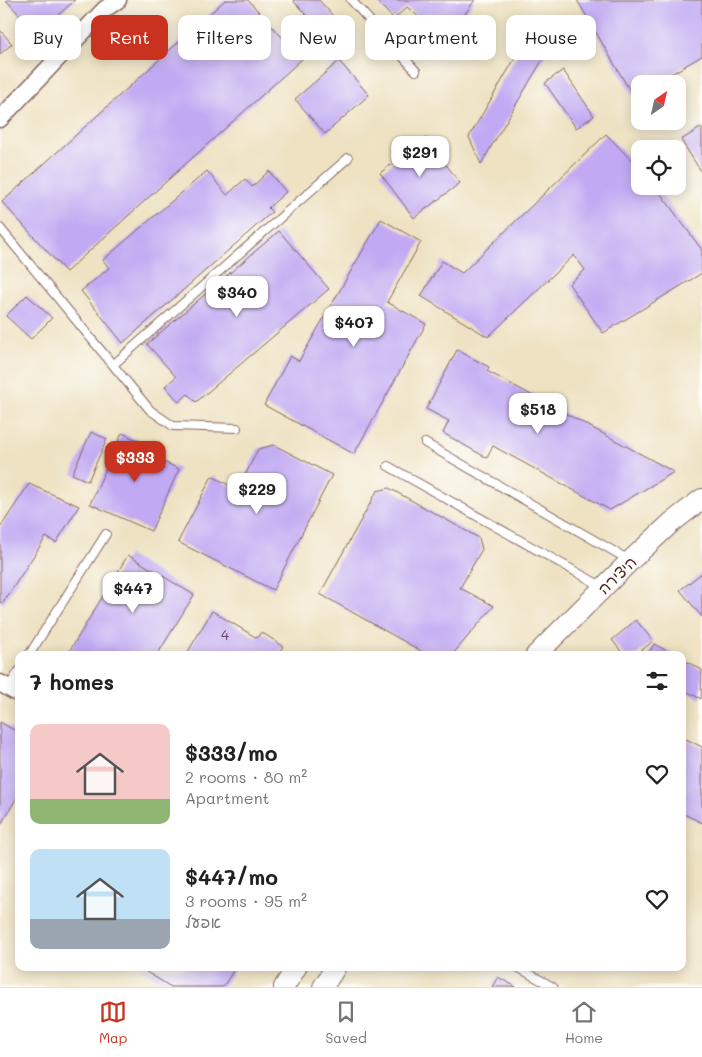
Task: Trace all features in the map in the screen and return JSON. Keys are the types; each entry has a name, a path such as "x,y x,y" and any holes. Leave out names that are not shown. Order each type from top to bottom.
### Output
{"street":[{"path":"0,119 105,9 118,0"},
{"name":"היצירה","path":"540,651 630,561 671,523 702,500"},
{"path":"284,987 294,971"},
{"path":"323,987 333,971"}],"lane":[{"path":"351,0 416,71"},
{"path":"112,365 348,158"},
{"path":"0,228 150,410 173,426 238,428"},
{"path":"425,443 630,561"},
{"path":"388,466 604,587"},
{"path":"32,651 106,534"},
{"path":"524,971 553,987"}],"building":[{"path":"6,0 75,0 58,15 20,15"},
{"path":"225,0 248,0 262,15 208,15"},
{"path":"293,0 319,0 332,15 306,15"},
{"path":"375,0 475,0 464,15 416,15 407,7 398,15 390,15"},
{"path":"577,0 702,0 702,56 669,75 631,75 631,93 596,33 596,15 586,15"},
{"path":"271,25 281,36 281,60 301,60 66,272 2,202 159,60 168,60 168,52 178,43 178,60 271,60"},
{"path":"0,30 12,44 0,54"},
{"path":"514,60 542,60 481,164 469,137"},
{"path":"339,61 369,95 325,134 295,99"},
{"path":"563,70 594,116 576,128 545,83"},
{"path":"702,127 702,173 686,148 686,140 681,140"},
{"path":"606,134 631,160 631,195 662,195 702,250 702,273 603,333 569,284 585,270 574,255 488,337 421,296 442,261 462,273"},
{"path":"426,138 460,183 414,218 380,173"},
{"path":"207,171 227,195 245,179 252,187 269,171 286,192 268,208 272,212 123,343 81,291 109,268 103,260"},
{"path":"381,219 421,242 387,302 426,324 354,454 264,405 290,356 299,361"},
{"path":"279,231 329,289 196,402 188,394 179,402 165,386 176,377 147,344"},
{"path":"27,295 52,318 31,339 6,316"},
{"path":"457,350 489,367 487,371 674,472 610,510 493,446 487,458 443,433 449,421 426,409"},
{"path":"91,432 107,439 88,481 72,474"},
{"path":"122,433 155,448 151,456 179,469 151,531 90,504"},
{"path":"274,445 332,475 273,590 178,542 212,476 238,490 258,449"},
{"path":"29,484 79,506 56,543 46,537 3,603 0,602 0,528"},
{"path":"389,488 479,538 482,549 460,588 494,606 455,651 421,651 320,594 377,491"},
{"path":"128,555 194,595 159,651 69,651"},
{"path":"702,573 702,617 680,590"},
{"path":"212,611 257,638 261,632 283,646 280,651 188,651"},
{"path":"636,620 653,641 641,651 621,651 612,640"},
{"path":"654,644 667,651 650,651"},
{"path":"686,661 702,670 701,699 686,691"},
{"path":"0,722 15,731 15,801 0,826"},
{"path":"686,739 702,747 702,823 686,815"},
{"path":"145,971 233,971 223,987 171,987"},
{"path":"498,977 516,987 492,987"}]}
